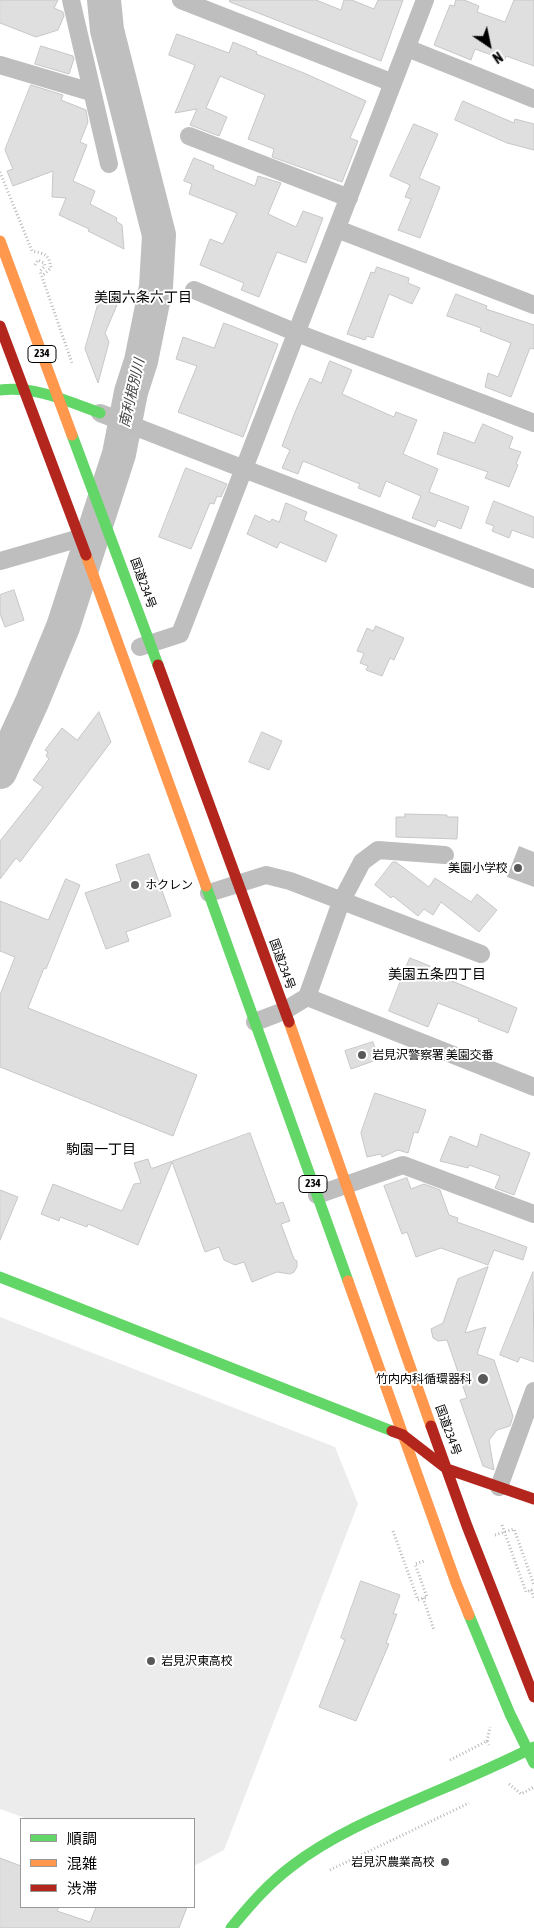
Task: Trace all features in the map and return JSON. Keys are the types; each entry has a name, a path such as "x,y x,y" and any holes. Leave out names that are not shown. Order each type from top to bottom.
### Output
{"main road":[{"name":"国道234号","path":"0,241 58,397 86,466 151,644 482,1565 534,1697"},
{"name":"234","path":"0,326 122,653 456,1583 510,1714 531,1748 534,1763"},
{"path":"0,390 24,389 58,397 100,413"},
{"path":"0,1277 403,1435 447,1469 534,1499"},
{"path":"231,1928 240,1914 272,1883 294,1864 326,1844 402,1806 531,1748"}],"street":[{"path":"71,0 109,164"},
{"path":"181,0 393,83"},
{"path":"122,653 180,634 426,0"},
{"path":"407,48 534,99"},
{"path":"0,65 91,92"},
{"path":"189,136 349,198"},
{"path":"337,229 534,305"},
{"path":"194,290 297,333 534,423"},
{"path":"100,413 534,579"},
{"path":"0,561 80,538"},
{"path":"255,1022 284,1011 306,997 341,902 362,862 378,850 445,855"},
{"path":"209,893 266,875 290,881 481,954"},
{"path":"306,997 534,1087"},
{"path":"317,1195 403,1165 534,1214"},
{"path":"499,1487 534,1391"}],"path":[{"path":"0,172 32,251 44,254 50,260 51,268 42,276"},
{"path":"36,269 35,262 38,260 44,263 43,269 40,271 73,364"},
{"path":"502,1525 526,1592 533,1590 534,1598"},
{"path":"514,1529 534,1585"},
{"path":"393,1531 418,1600 427,1597 415,1564"},
{"path":"423,1598 434,1630"},
{"path":"499,1763 509,1784 521,1794 534,1787"},
{"path":"500,1788 509,1784"},
{"path":"325,1872 474,1801"}],"shaded area":[{"path":"519,846 534,852 534,887 507,877"},
{"name":"岩見沢東高校","path":"0,1317 335,1447 358,1504 224,1850 195,1865 195,1818 25,1818 0,1809"}],"building":[{"path":"0,0 58,0 54,8 63,12 64,16 58,30 36,37 0,23"},
{"path":"230,0 316,0 341,10 344,0 352,0 374,9 378,0 403,0 381,61 230,2"},
{"path":"456,0 464,0 479,6 477,12 505,22 514,0 534,0 534,66 506,56 505,60 475,49 471,60 434,45 450,5 454,6"},
{"path":"177,34 229,53 233,42 257,52 256,54 366,101 350,138 358,141 342,182 272,157 274,149 248,139 265,95 220,76 206,108 227,117 219,136 190,125 197,109 175,113 195,65 169,55"},
{"path":"41,46 73,56 74,59 69,74 35,64"},
{"path":"31,85 63,95 61,100 86,110 88,122 80,142 87,145 73,181 95,191 90,204 117,218 116,221 122,225 124,249 59,215 66,198 52,197 53,171 13,186 7,171 13,169 5,150"},
{"path":"463,101 514,123 515,119 534,124 534,150 507,143 455,120"},
{"path":"414,124 438,134 419,178 440,187 420,238 398,230 411,199 405,197 410,185 390,176"},
{"path":"194,158 214,166 213,169 255,186 258,176 281,183 268,214 296,227 303,211 323,218 306,263 277,252 259,297 241,290 244,283 200,265 210,239 223,244 237,213 189,194 192,184 184,181"},
{"path":"377,267 409,278 408,283 420,288 412,304 389,294 373,338 367,336 365,340 347,334 371,272 374,273"},
{"path":"456,294 487,306 486,309 534,325 534,349 530,348 511,397 485,387 488,373 498,377 511,343 480,331 481,328 447,316"},
{"path":"100,298 117,305 105,333 109,342 98,383 85,349"},
{"path":"224,323 278,344 243,437 178,412 197,366 176,359 183,337 214,348"},
{"path":"330,361 352,370 342,394 394,417 396,412 417,420 403,454 438,469 429,492 469,507 461,529 438,520 435,527 412,518 421,496 386,481 380,497 358,488 360,484 303,461 298,474 282,468 290,450 282,446 310,378 321,383"},
{"path":"483,424 513,437 509,448 521,452 509,487 485,478 488,472 437,454 444,432 474,443"},
{"path":"186,468 227,484 221,497 217,496 214,504 210,503 191,549 159,537"},
{"path":"494,501 534,517 534,538 512,530 509,538 492,531 494,526 486,523"},
{"path":"286,503 307,512 304,520 337,535 326,562 280,542 277,548 247,534 255,515 270,522 272,519 279,522"},
{"path":"14,590 24,620 5,627 0,614 0,595"},
{"path":"376,626 404,638 394,660 390,658 382,676 366,670 368,666 360,663 364,653 357,651 367,628 373,631"},
{"path":"99,712 111,742 20,862 16,858 0,879 0,841 43,787 33,780 49,759 46,756 48,752 45,750 62,728 77,740"},
{"path":"262,732 282,741 269,770 249,762"},
{"path":"405,814 458,817 457,839 396,837 396,817 405,817"},
{"path":"149,854 171,916 126,932 129,941 106,949 85,893 121,881 116,865"},
{"path":"393,862 396,862 429,887 435,878 471,902 477,894 497,910 479,932 441,902 433,915 424,909 418,916 393,896 391,898 375,885"},
{"path":"66,879 80,885 28,1008 197,1075 173,1136 0,1067 0,995 15,957 0,951 0,901 48,920"},
{"path":"410,958 430,966 428,971 517,1008 508,1033 438,1003 428,1027 389,1011"},
{"name":"岩見沢警察署 美園交番","path":"373,1042 379,1059 351,1069 345,1051"},
{"path":"375,1093 426,1110 418,1133 414,1132 408,1153 398,1150 382,1157 381,1154 367,1157 361,1133"},
{"path":"250,1133 276,1204 283,1202 290,1221 281,1224 294,1259 297,1261 297,1267 290,1274 277,1272 252,1282 244,1262 235,1265 224,1260 219,1247 205,1252 172,1162 138,1245 88,1224 87,1227 60,1217 59,1221 41,1214 53,1184 122,1211 134,1184 141,1183 134,1163 148,1159 151,1168 153,1168"},
{"path":"481,1134 530,1153 514,1195 495,1188 500,1176 469,1165 468,1168 440,1161 450,1136 477,1147"},
{"path":"407,1178 411,1189 424,1184 440,1190 449,1215 458,1218 457,1222 527,1247 523,1260 494,1250 488,1265 441,1248 416,1257 407,1232 402,1234 384,1186"},
{"path":"0,1190 18,1197 0,1240"},
{"path":"488,1267 465,1333 486,1327 477,1354 494,1360 513,1416 510,1426 497,1430 489,1440 494,1470 483,1466 460,1400 467,1398 447,1340 438,1341 433,1338 431,1329 443,1323 458,1279"},
{"path":"533,1272 534,1362 520,1357 518,1362 500,1355"},
{"path":"361,1581 400,1595 393,1614 397,1614 386,1643 389,1644 356,1721 319,1707 345,1640 341,1638"},
{"path":"0,1858 20,1866 20,1908 58,1908 57,1911 90,1922 96,1908 187,1908 179,1928 0,1928"}],"waterway":[{"name":"南利根別川","path":"0,772 63,627 119,454 131,392 141,361 156,287 159,235 107,30 104,0"}],"traffic: fast":[{"path":"0,390 13,389 39,392 100,413"},
{"path":"72,435 158,665"},
{"path":"206,886 348,1281"},
{"path":"0,1277 392,1431"},
{"path":"469,1615 510,1714 534,1763"},
{"path":"231,1928 267,1887 292,1866 326,1843 381,1815 486,1770 534,1747"}],"traffic: slow":[{"path":"0,241 72,435"},
{"path":"86,555 206,886"},
{"path":"289,1022 431,1426"},
{"path":"348,1281 469,1615"}],"traffic: jam":[{"path":"0,326 86,555"},
{"path":"158,665 289,1022"},
{"path":"431,1426 467,1526 534,1697"},
{"path":"392,1431 403,1435 447,1469 534,1499"}],"place":[{"name":"美園小学校","path":"518,868"},
{"name":"ホクレン","path":"135,885"},
{"name":"岩見沢警察署 美園交番","path":"362,1055"},
{"name":"竹内内科循環器科","path":"483,1379"},
{"name":"岩見沢東高校","path":"151,1661"},
{"name":"岩見沢農業高校","path":"445,1862"}],"district":[{"name":"美園六条六丁目","path":"143,298"},
{"name":"美園五条四丁目","path":"437,975"},
{"name":"駒園一丁目","path":"101,1150"}]}
